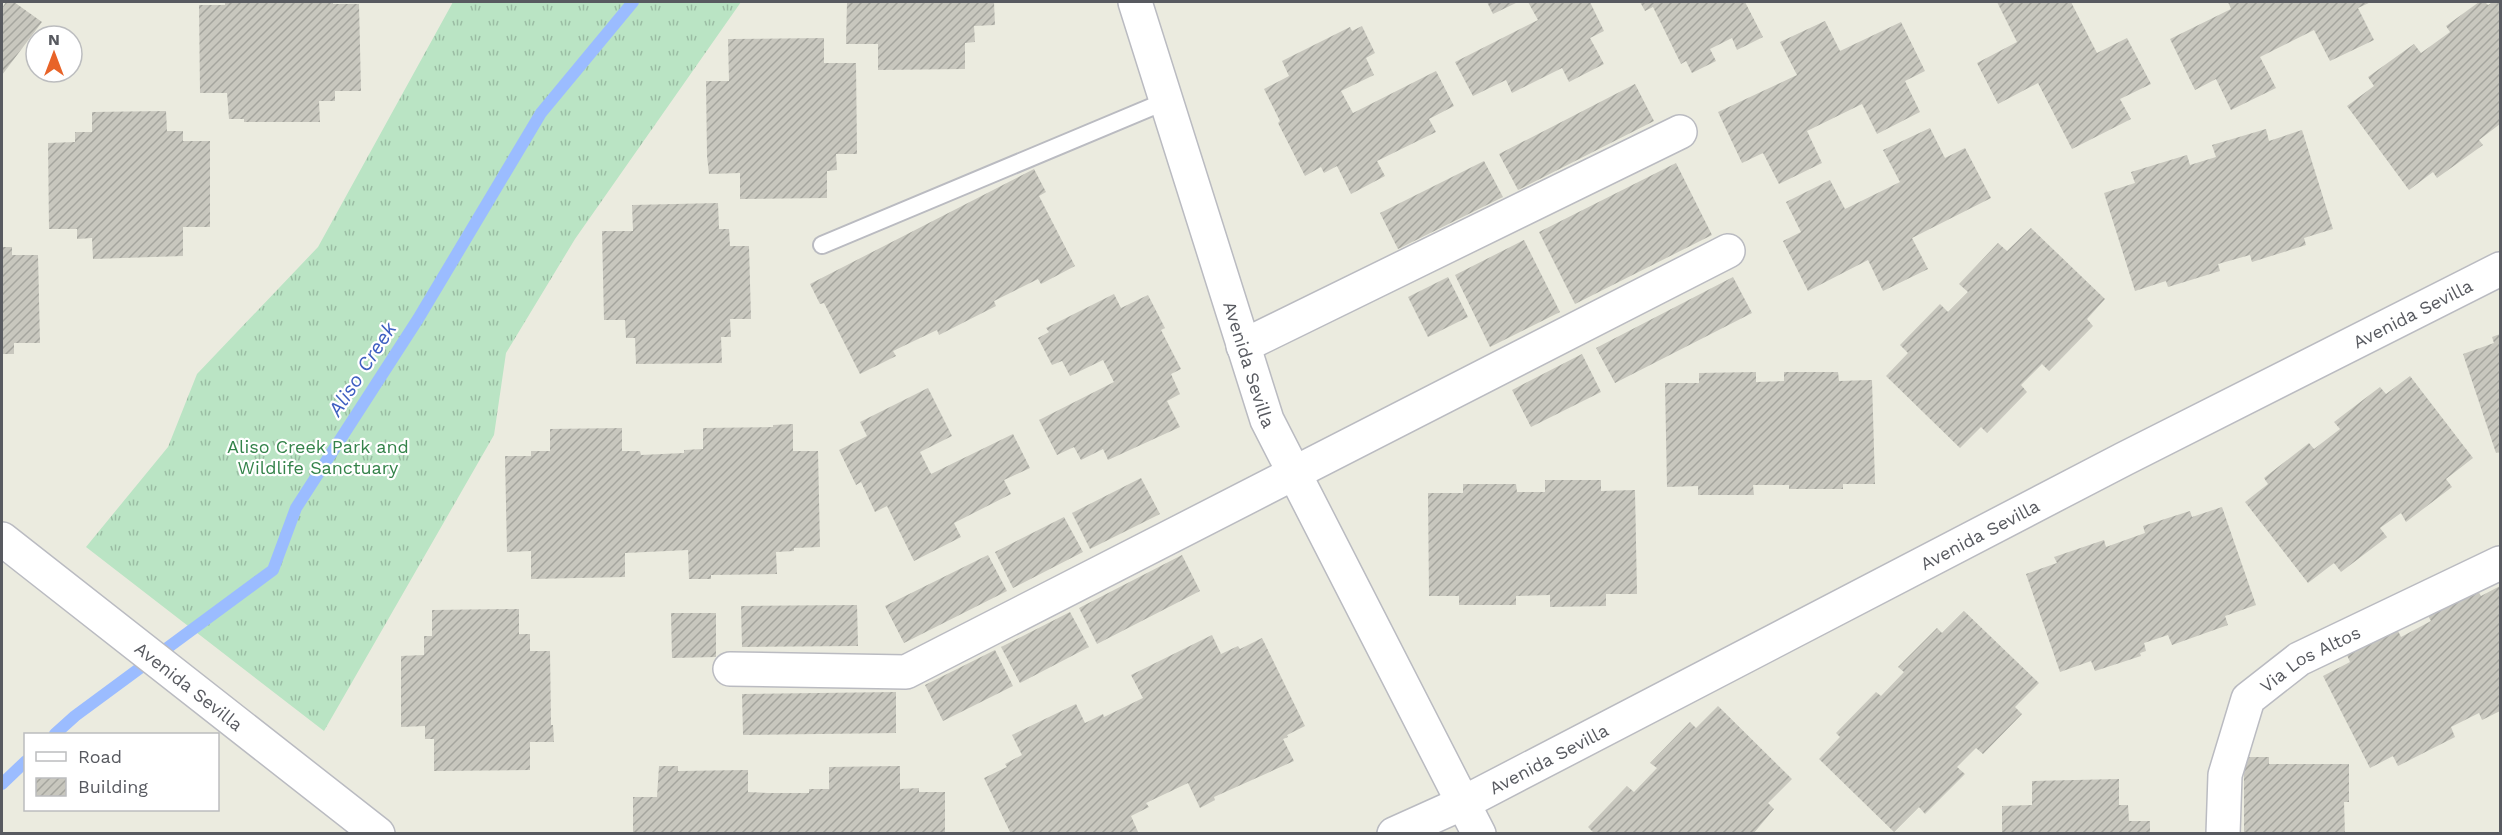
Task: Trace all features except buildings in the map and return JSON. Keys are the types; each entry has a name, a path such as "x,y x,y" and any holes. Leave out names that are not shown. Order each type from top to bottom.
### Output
{"street":[{"name":"Avenida Sevilla","path":"1135,2 1267,420 1463,803"},
{"path":"1243,346 1680,132"},
{"path":"730,669 906,672 1728,251"},
{"name":"Avenida Sevilla","path":"1394,834 1463,803 2114,464 2500,269"},
{"name":"Avenida Sevilla","path":"2,539 378,834"},
{"name":"Via Los Altos","path":"2223,834 2225,775 2248,699 2299,659 2500,563"},
{"path":"1463,803 1479,834"}],"lane":[{"path":"822,245 1166,101"}],"green space":[{"name":"Aliso Creek Park and Wildlife Sanctuary","path":"453,2 741,2 575,239 506,353 494,435 324,731 86,547 168,447 197,374 318,247"}],"waterway":[{"name":"Aliso Creek","path":"56,733 75,716 273,570 296,508 418,319 541,113 633,2"},
{"name":"Aliso Creek","path":"2,784 24,763"}]}
